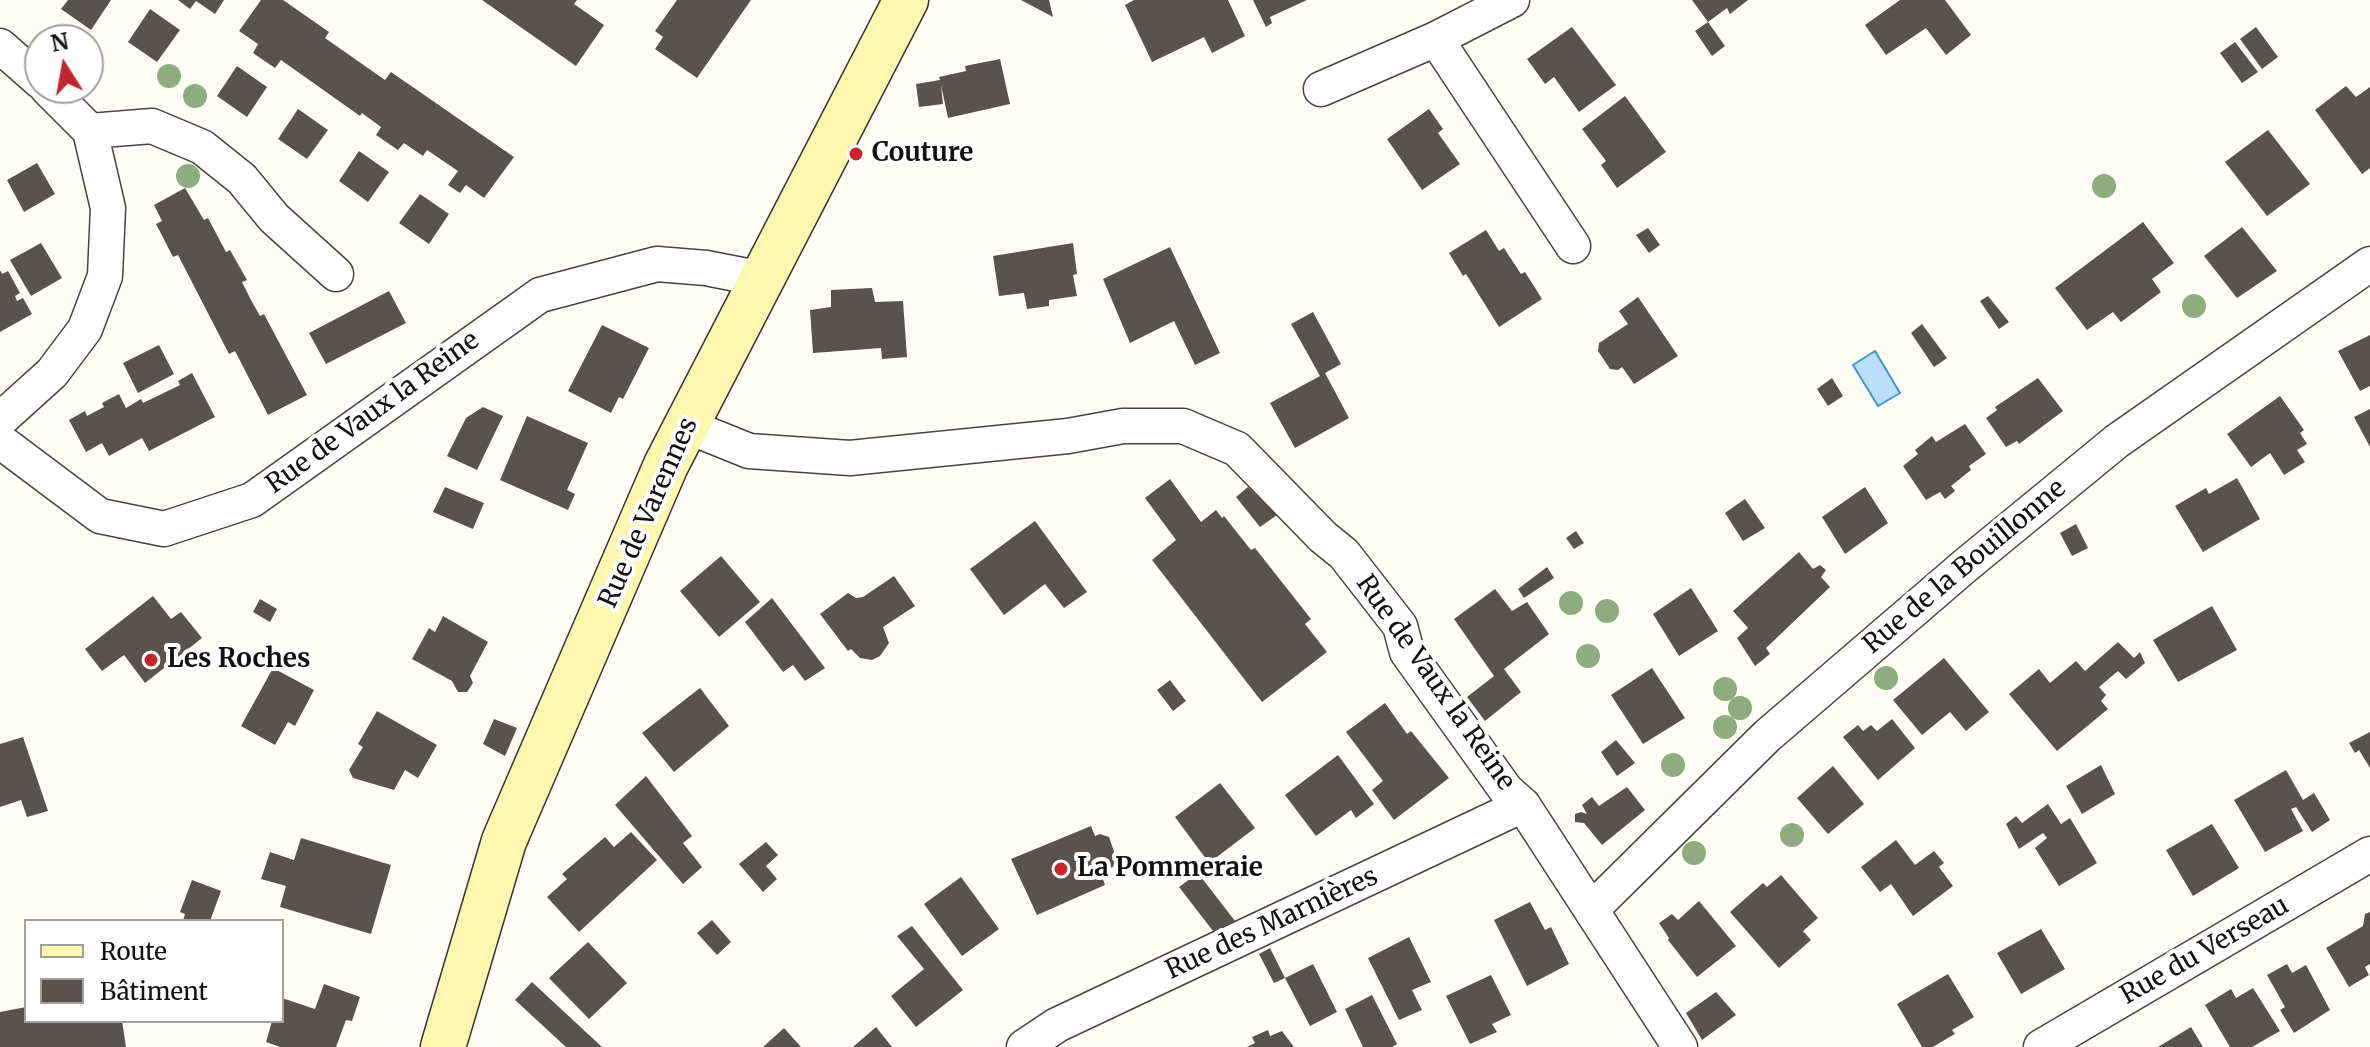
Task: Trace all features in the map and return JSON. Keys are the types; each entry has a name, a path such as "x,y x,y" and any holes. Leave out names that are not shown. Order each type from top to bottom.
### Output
{"street":[{"name":"Rue de Varennes","path":"443,1047 504,841 666,465 906,0"},
{"path":"1321,89 1436,39 1512,0"},
{"path":"1436,39 1573,246"},
{"path":"0,46 24,67"},
{"path":"0,420 52,373 85,329 105,276 108,208 90,131 63,104"},
{"path":"90,131 152,126 202,147 242,179 274,218 336,274"},
{"name":"Rue de Vaux la Reine","path":"0,441 100,516 164,529 252,500 540,295 657,264 706,268 762,279"},
{"name":"Rue de la Bouillonne","path":"1592,909 1767,736 1966,565 2117,441 2370,264"},
{"name":"Rue de Vaux la Reine","path":"687,426 749,451 850,458 1068,436 1123,426 1183,426 1237,449 1323,537 1344,554 1400,626 1407,652 1506,790 1523,805 1680,1047"},
{"name":"Rue des Marnières","path":"1024,1047 1057,1025 1523,805"},
{"name":"Rue du Verseau","path":"2041,1047 2370,854"}],"water":[{"path":"1875,351 1900,393 1878,406 1853,365"}],"building":[{"path":"68,0 111,0 95,24 82,24 61,9"},
{"path":"178,0 224,0 215,14 196,1 190,9"},
{"path":"261,0 283,0 329,32 325,38 385,80 391,72 514,157 484,198 466,185 460,193 448,185 458,171 427,150 423,156 404,143 398,150 376,135 381,127 362,113 360,116 281,60 275,68 253,53 258,44 239,31"},
{"path":"482,0 577,0 574,4 604,25 576,66"},
{"path":"677,0 751,0 697,78 655,49 663,37 655,31"},
{"path":"1021,0 1049,0 1053,17"},
{"path":"1134,0 1228,0 1245,36 1212,53 1204,37 1152,62 1125,5"},
{"path":"1253,0 1307,0 1270,17 1272,23 1266,27"},
{"path":"1692,0 1748,0 1730,14 1727,8 1708,22"},
{"path":"1900,0 1945,0 1971,35 1946,55 1926,28 1886,55 1865,25"},
{"path":"150,9 180,30 157,62 128,42"},
{"path":"1708,22 1725,46 1712,56 1695,31"},
{"path":"1572,27 1616,85 1579,112 1554,77 1545,84 1527,59"},
{"path":"2256,27 2278,57 2262,69 2240,39"},
{"path":"2235,42 2258,72 2242,83 2220,53"},
{"path":"1000,59 1010,104 948,118 941,85 943,104 919,107 916,84 966,71 965,66"},
{"path":"237,66 267,87 247,117 217,96"},
{"path":"2346,86 2356,97 2370,87 2370,168 2362,174 2315,110"},
{"path":"1625,96 1666,152 1617,188 1601,165 1606,161 1582,129"},
{"path":"298,109 328,130 307,159 278,139"},
{"path":"1429,109 1443,129 1438,133 1460,164 1422,190 1387,139"},
{"path":"2268,130 2310,184 2267,216 2225,162"},
{"path":"359,151 389,172 368,202 339,181"},
{"path":"37,163 55,194 24,212 7,180"},
{"path":"185,188 204,220 208,218 226,252 230,250 247,280 242,282 251,300 260,316 264,314 307,395 268,415 235,351 229,354 178,255 173,257 156,224 162,221 154,205"},
{"path":"420,194 449,214 429,244 399,223"},
{"path":"2143,222 2174,263 2152,279 2161,292 2121,322 2113,312 2087,330 2055,288"},
{"path":"2242,227 2277,271 2237,298 2204,256"},
{"path":"1648,228 1660,245 1649,253 1636,235"},
{"path":"1486,230 1499,251 1504,248 1521,274 1525,272 1542,299 1499,327 1449,253"},
{"path":"41,243 62,278 31,296 10,260"},
{"path":"1073,243 1077,274 1073,275 1077,296 1049,300 1049,306 1027,309 1024,293 999,296 993,256"},
{"path":"1170,247 1220,353 1195,365 1174,321 1130,343 1103,279"},
{"path":"0,270 2,274 8,271 20,293 15,296 17,301 23,298 32,314 0,332"},
{"path":"872,288 875,302 903,301 907,357 882,359 881,348 813,353 810,310 831,307 831,290"},
{"path":"389,291 406,323 326,364 309,333"},
{"path":"1988,296 2009,322 1999,329 1980,301"},
{"path":"1638,297 1678,356 1634,384 1622,367 1610,369 1598,351 1599,343 1628,324 1619,311"},
{"path":"1313,312 1341,364 1325,373 1349,418 1295,448 1270,403 1320,376 1291,324"},
{"path":"1922,324 1947,358 1934,367 1911,333"},
{"path":"602,325 649,348 623,399 619,397 611,413 568,391"},
{"path":"2370,335 2370,386 2360,391 2338,351"},
{"path":"159,345 174,374 138,393 123,363"},
{"path":"192,373 215,417 149,451 142,438 109,456 102,443 86,452 69,420 85,411 87,416 119,394 126,408 141,399 143,403 180,385 178,381"},
{"path":"1832,378 1843,396 1828,406 1817,389"},
{"path":"2038,378 2063,411 2019,444 2017,441 2006,447 1986,418 1997,410 1995,407"},
{"path":"2280,396 2304,430 2300,433 2307,444 2297,450 2305,462 2284,475 2270,453 2251,467 2227,434"},
{"path":"483,407 503,416 477,470 447,456 466,418"},
{"path":"2370,409 2370,447 2354,417"},
{"path":"527,416 588,443 567,490 575,494 568,510 500,480"},
{"path":"1965,424 1986,454 1969,466 1971,470 1951,486 1955,491 1945,499 1940,492 1926,500 1903,466 1918,454 1915,450 1932,436 1936,442"},
{"path":"2237,478 2260,519 2203,552 2175,506 2206,488 2209,494"},
{"path":"1170,479 1201,522 1216,510 1251,550 1255,548 1311,619 1305,624 1327,652 1262,702 1152,560 1176,540 1145,498"},
{"path":"445,487 484,503 473,529 433,512"},
{"path":"1248,487 1277,515 1260,527 1236,497"},
{"path":"1865,487 1888,523 1845,554 1822,517"},
{"path":"1745,499 1765,528 1743,541 1725,513"},
{"path":"1035,521 1087,592 1064,608 1045,584 1004,615 970,569"},
{"path":"2076,524 2088,548 2072,556 2060,533"},
{"path":"1576,531 1584,543 1574,549 1566,538"},
{"path":"1799,552 1813,569 1820,565 1826,570 1821,577 1830,587 1766,648 1770,654 1755,666 1737,638 1748,628 1733,611"},
{"path":"721,556 760,602 719,637 680,591"},
{"path":"1547,567 1554,578 1524,598 1518,589"},
{"path":"894,576 915,606 883,627 889,643 880,656 872,660 860,658 851,649 848,651 820,614 848,593 856,598 863,597"},
{"path":"1691,588 1718,631 1679,656 1653,614"},
{"path":"1495,589 1512,611 1527,602 1549,634 1504,669 1521,692 1485,721 1467,697 1494,676 1454,619"},
{"name":"Les Roches","path":"153,596 171,619 181,612 202,638 145,683 124,655 102,671 85,649"},
{"path":"772,598 825,668 805,681 793,665 783,672 745,622"},
{"path":"260,599 277,609 270,622 253,612"},
{"path":"2212,606 2237,650 2178,682 2153,640"},
{"path":"443,616 488,642 470,676 473,683 467,692 458,692 452,681 412,659 429,628 435,632"},
{"path":"2118,642 2134,658 2140,652 2145,663 2126,679 2118,671 2099,687 2106,695 2101,701 2108,709 2057,751 2009,694 2039,669 2050,683 2076,661 2085,671"},
{"path":"1944,658 1989,712 1966,731 1950,712 1922,735 1893,700"},
{"path":"273,668 314,690 295,726 288,722 275,745 241,726"},
{"path":"1652,668 1685,718 1643,744 1611,695"},
{"path":"1170,680 1186,701 1173,711 1157,690"},
{"path":"700,688 729,726 674,772 642,733"},
{"path":"1385,703 1407,734 1411,731 1449,778 1394,820 1372,790 1383,781 1346,732"},
{"path":"377,711 437,745 418,778 405,770 394,790 353,778 349,770 363,747 358,744"},
{"path":"494,719 517,728 505,756 483,744"},
{"path":"1892,719 1915,748 1878,780 1843,737 1858,725 1863,731 1871,725 1877,731"},
{"path":"2370,732 2370,768 2359,750 2355,753 2349,743"},
{"path":"23,737 48,811 27,817 21,800 0,807 0,744"},
{"path":"1616,740 1635,763 1617,776 1601,752"},
{"path":"1338,755 1374,804 1356,818 1351,810 1316,836 1285,795"},
{"path":"2101,765 2115,794 2082,814 2066,786"},
{"path":"1833,766 1864,804 1828,834 1797,798"},
{"path":"2286,770 2303,800 2314,793 2330,820 2312,832 2296,807 2291,809 2303,831 2265,852 2234,800"},
{"path":"646,776 692,836 683,843 702,867 683,884 615,805"},
{"path":"1220,783 1255,828 1209,863 1175,817"},
{"path":"1627,787 1645,810 1602,845 1584,823 1575,822 1575,814 1587,814 1582,805 1592,797 1599,806"},
{"path":"2048,804 2061,824 2070,818 2097,863 2059,886 2035,848 2047,838 2043,833 2019,849 2006,824 2016,816 2022,823"},
{"path":"2212,824 2239,868 2193,896 2166,850"},
{"name":"La Pommeraie","path":"1091,826 1095,836 1109,837 1116,857 1113,867 1100,871 1105,885 1037,915 1011,859"},
{"path":"631,832 657,860 579,932 547,897 567,879 562,874 605,837 614,847"},
{"path":"301,838 391,865 371,934 280,907 286,886 261,879 270,852 294,860"},
{"path":"1896,840 1915,865 1934,851 1944,863 1939,867 1953,886 1913,916 1891,884 1880,892 1861,867"},
{"path":"766,842 778,855 766,866 777,879 763,892 739,864"},
{"path":"1198,873 1235,921 1213,931 1179,887"},
{"path":"1781,875 1818,918 1803,931 1811,940 1779,968 1730,912 1763,883 1767,887"},
{"path":"961,877 999,929 962,956 924,904"},
{"path":"192,880 221,891 211,919 184,919 185,914 180,912"},
{"path":"1699,901 1736,946 1697,977 1668,940 1659,923 1672,914 1678,920"},
{"path":"1530,902 1545,930 1551,927 1569,964 1527,986 1494,920"},
{"path":"2370,912 2370,964 2365,967 2369,975 2349,987 2326,948 2363,926 2365,914"},
{"path":"712,920 731,942 717,955 697,933"},
{"path":"912,926 963,990 916,1027 891,996 924,969 897,936"},
{"path":"2041,929 2065,969 2021,994 1997,953"},
{"path":"1409,937 1431,982 1412,990 1422,1010 1399,1020 1368,958"},
{"path":"588,942 627,983 589,1019 549,978"},
{"path":"1270,948 1285,978 1274,983 1259,954"},
{"path":"1313,964 1337,1012 1310,1026 1285,978"},
{"path":"2287,964 2292,973 2306,965 2330,1010 2294,1033 2280,1010 2285,1007 2267,975"},
{"path":"1948,974 1974,1017 1952,1030 1955,1034 1933,1047 1922,1047 1897,1004"},
{"path":"1491,975 1511,1015 1492,1024 1497,1032 1470,1044 1446,996"},
{"path":"532,982 602,1047 566,1047 515,1000"},
{"path":"324,984 360,997 352,1021 346,1020 336,1047 280,1047 266,1042 271,1023 284,1023 284,999 315,1009"},
{"path":"2253,988 2280,1031 2252,1047 2230,1047 2205,1005 2231,989 2236,998"},
{"path":"1716,992 1736,1015 1702,1040 1686,1013"},
{"path":"1372,995 1397,1044 1392,1047 1363,1047 1345,1009"},
{"path":"24,1007 24,1023 122,1023 126,1047 0,1047 0,1012"},
{"path":"876,1027 892,1047 853,1047"},
{"path":"2191,1027 2203,1047 2158,1047"},
{"path":"784,1028 801,1047 763,1047"},
{"path":"1268,1030 1270,1036 1282,1031 1294,1047 1247,1047 1255,1043 1252,1037"}],"place":[{"name":"Couture","path":"856,154"},
{"name":"Les Roches","path":"151,660"},
{"name":"La Pommeraie","path":"1061,869"}]}
